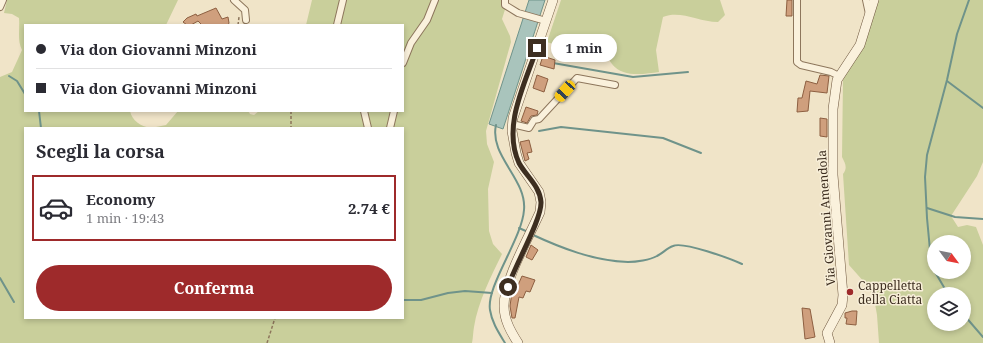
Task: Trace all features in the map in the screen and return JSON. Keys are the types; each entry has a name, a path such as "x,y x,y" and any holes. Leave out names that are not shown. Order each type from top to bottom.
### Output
{"main road":[{"path":"518,343 509,328 506,317 505,297 512,275 540,212 541,202 539,192 523,169 516,154 513,141 512,124 544,20 553,0"},
{"name":"Via Giovanni Amendola","path":"830,343 827,333 842,305 843,295 833,175 834,109 837,80 860,45 874,0"}],"street":[{"path":"0,7 3,0"},
{"path":"234,0 245,10 246,20"},
{"path":"337,24 343,0"},
{"path":"404,60 411,43 427,20 435,0"},
{"path":"505,0 505,4 518,13 544,20"},
{"path":"797,0 797,62 801,65 831,72 840,76"},
{"path":"866,0 869,14"},
{"path":"512,124 529,128 534,120 539,119 577,78 615,85"},
{"path":"364,112 368,127"},
{"path":"390,127 394,112"}],"path":[{"path":"291,112 291,127"},
{"path":"267,343 275,319"}],"green space":[{"path":"7,0 178,0 166,24 24,24 24,112 130,112 137,122 146,127 24,127 24,319 404,319 404,127 156,127 166,125 177,112 249,112 254,115 258,112 404,112 404,24 306,24 312,0 508,0 502,19 510,36 511,42 486,131 487,144 494,162 488,189 489,231 493,244 502,254 489,280 482,299 476,318 472,343 0,343 0,77 12,72 22,50 19,38 19,18 12,14 4,13"},
{"path":"561,0 720,0 725,15 718,22 676,15 663,17 656,50 659,72 634,74 617,68 602,48 573,51 547,42"},
{"path":"877,0 983,0 983,162 977,176 951,216 958,227 967,225 976,227 983,245 983,343 879,343 874,298 865,283 849,265 843,174 846,168 842,157 843,80"}],"water":[{"path":"529,0 545,0 503,129 489,124"}],"building":[{"path":"787,0 792,0 792,16 786,16"},
{"path":"216,8 222,19 228,17 229,23 201,24 198,21 193,24 186,24 183,22 187,18 196,14 197,16"},
{"path":"543,56 555,60 554,69 540,65"},
{"path":"537,75 548,79 544,92 533,88"},
{"path":"820,75 829,76 827,93 810,91 808,111 797,112 798,98 802,98 806,81 817,84"},
{"path":"526,107 538,111 537,115 531,116 527,123 521,121"},
{"path":"820,118 827,119 827,137 820,136"},
{"path":"529,140 532,152 527,153 529,159 525,161 520,142"},
{"path":"531,245 538,250 532,260 526,257"},
{"path":"522,276 535,280 530,292 526,291 523,298 519,297 515,318 512,318 510,306 512,292 515,292"},
{"path":"802,308 810,309 815,337 805,339"},
{"path":"857,311 856,325 846,324 847,318 845,318 845,313"}],"waterway":[{"path":"929,235 925,177 927,155 947,80 957,34 969,0"},
{"path":"553,63 633,77 688,72"},
{"path":"9,76 17,81 24,92"},
{"path":"947,81 983,108"},
{"path":"39,112 41,127"},
{"path":"496,125 495,136 498,147 520,188 524,210 522,222 498,275 490,300 492,319 505,343"},
{"path":"539,131 561,127 663,138 701,153"},
{"path":"927,208 955,217 983,219"},
{"path":"519,228 528,232"},
{"path":"531,234 578,253 615,261 631,262 647,260 657,256 673,246 678,245 707,251 742,264"},
{"path":"0,278 14,302"},
{"path":"939,279 944,287"},
{"path":"404,300 421,300 448,293 465,291 492,293"},
{"path":"971,323 983,337"}],"place":[{"name":"Cappelletta della Ciatta","path":"850,292"}],"route":[{"path":"508,287 541,207 539,192 519,163 512,131 514,118 537,48"}]}
